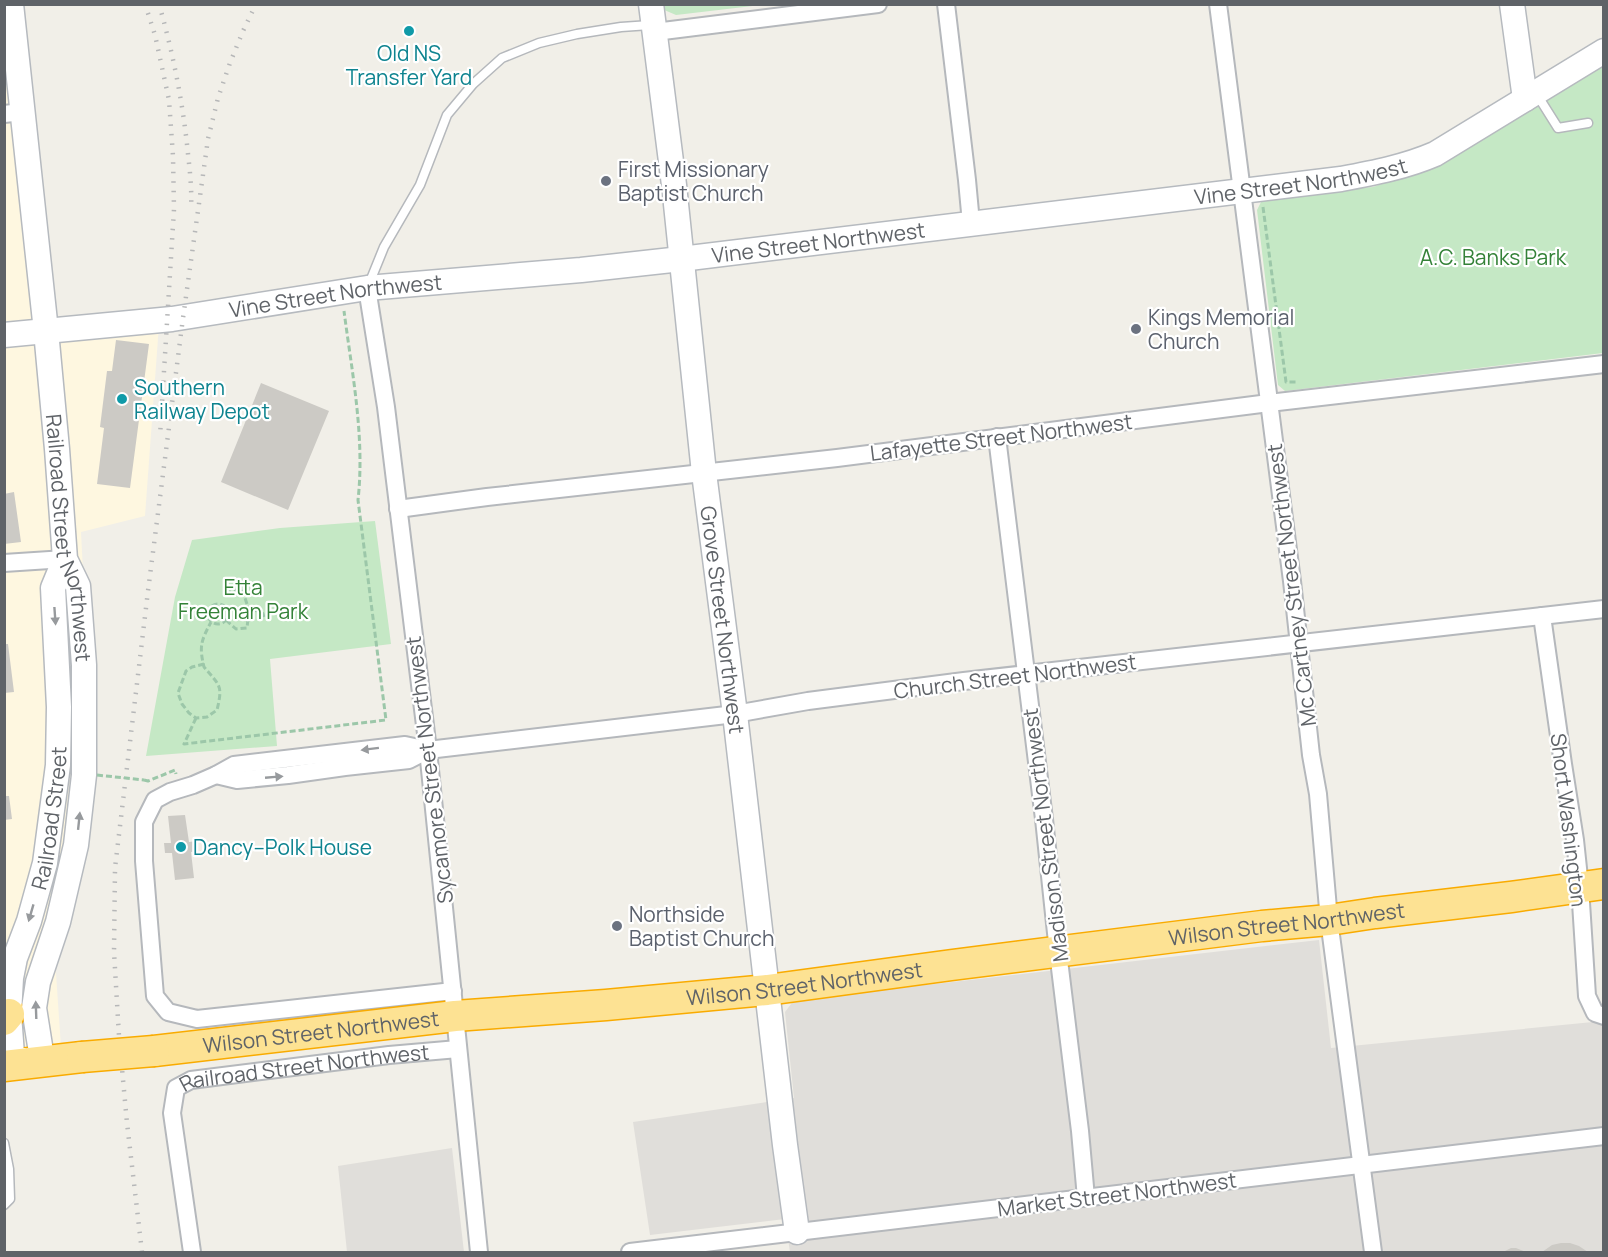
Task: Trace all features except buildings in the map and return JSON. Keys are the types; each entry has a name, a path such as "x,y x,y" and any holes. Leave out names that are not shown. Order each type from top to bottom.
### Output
{"highway":[{"name":"Wilson Street Northwest","path":"17,1064 154,1051 454,1003 606,1005 767,990 1592,885"}],"street":[{"name":"Railroad Street Northwest","path":"11,4 13,113 46,331 64,559 78,586 84,665 84,775 76,845 58,922 38,982 34,1008 41,1052 17,1064"},
{"path":"653,20 878,4"},
{"path":"946,4 970,223"},
{"name":"Mc Cartney Street Northwest","path":"1218,4 1311,755 1318,794 1329,920 1373,1252"},
{"path":"1512,4 1530,96"},
{"name":"Grove Street Northwest","path":"653,20 704,472 797,1232"},
{"name":"Vine Street Northwest","path":"4,335 172,319 367,288 581,270 1341,179 1382,172 1417,162 1434,154 1604,51"},
{"name":"Sycamore Street Northwest","path":"367,288 386,406 428,750 479,1252"},
{"name":"Lafayette Street Northwest","path":"398,509 1604,364"},
{"name":"Madison Street Northwest","path":"997,437 1027,675 1086,1198"},
{"path":"4,563 64,559"},
{"name":"Railroad Street","path":"17,1064 12,1054 7,1017 15,958 29,921 45,863 58,765 59,706 53,588 64,559"},
{"name":"Church Street Northwest","path":"454,1003 197,1019 168,1012 155,996 144,861 144,822 155,800 216,775 234,765 405,745 428,750 735,714 819,699 1604,609"},
{"name":"Short Washington","path":"1542,616 1575,840 1592,885 1587,996 1595,1013 1604,1016"},
{"name":"Railroad Street Northwest","path":"192,1252 172,1113 177,1088 191,1080 389,1055 458,1049"},
{"name":"Market Street Northwest","path":"630,1252 1604,1136"}],"lane":[{"path":"367,288 384,247 420,185 447,115 473,84 502,58 539,44 577,34 653,20"},
{"path":"1530,96 1558,128 1588,123"},
{"path":"4,1143 9,1169 10,1199 4,1205"}],"path":[{"path":"1263,204 1286,382 1307,382"},
{"path":"196,718 184,744 386,720 358,500 359,443 341,292"},
{"path":"226,620 236,629 247,628 249,610 242,590 229,591 228,587"},
{"path":"213,605 222,605 227,609 226,620 219,625 211,622 208,618 208,611 213,605"},
{"path":"249,610 262,611 264,617"},
{"path":"204,664 186,671 178,693 182,704 196,718 207,717 218,710 221,693 200,653 202,639 211,622"},
{"path":"97,775 144,780"}],"shaded area":[{"path":"4,5 55,321 160,311 145,516 81,532 92,748 55,958 61,1047 4,1053"},
{"path":"1319,940 1331,1048 1603,1021 1603,1252 790,1252 785,1219 650,1235 633,1122 794,1098 785,1012 794,1000"},
{"path":"452,1148 464,1252 347,1252 338,1166"}],"green space":[{"path":"662,5 761,5 676,15 662,9"},
{"name":"A.C. Banks Park","path":"1603,62 1603,353 1285,391 1278,385 1257,210 1263,198 1373,187 1433,166"},
{"name":"Etta Freeman Park","path":"375,521 391,644 270,659 277,746 146,756 175,597 192,540 280,528"}],"railway":[{"path":"145,4 155,35 169,100 173,156 174,209 160,436"},
{"path":"159,4 173,60 183,116 190,174 191,209"},
{"path":"142,1252 119,1036 114,952 115,868 148,591 208,139 230,63 256,4"}],"place":[{"name":"Old NS Transfer Yard","path":"409,31"},
{"name":"First Missionary Baptist Church","path":"606,181"},
{"name":"Kings Memorial Church","path":"1136,329"},
{"name":"Southern Railway Depot","path":"122,399"},
{"name":"Dancy–Polk House","path":"181,847"},
{"name":"Northside Baptist Church","path":"617,926"}]}
